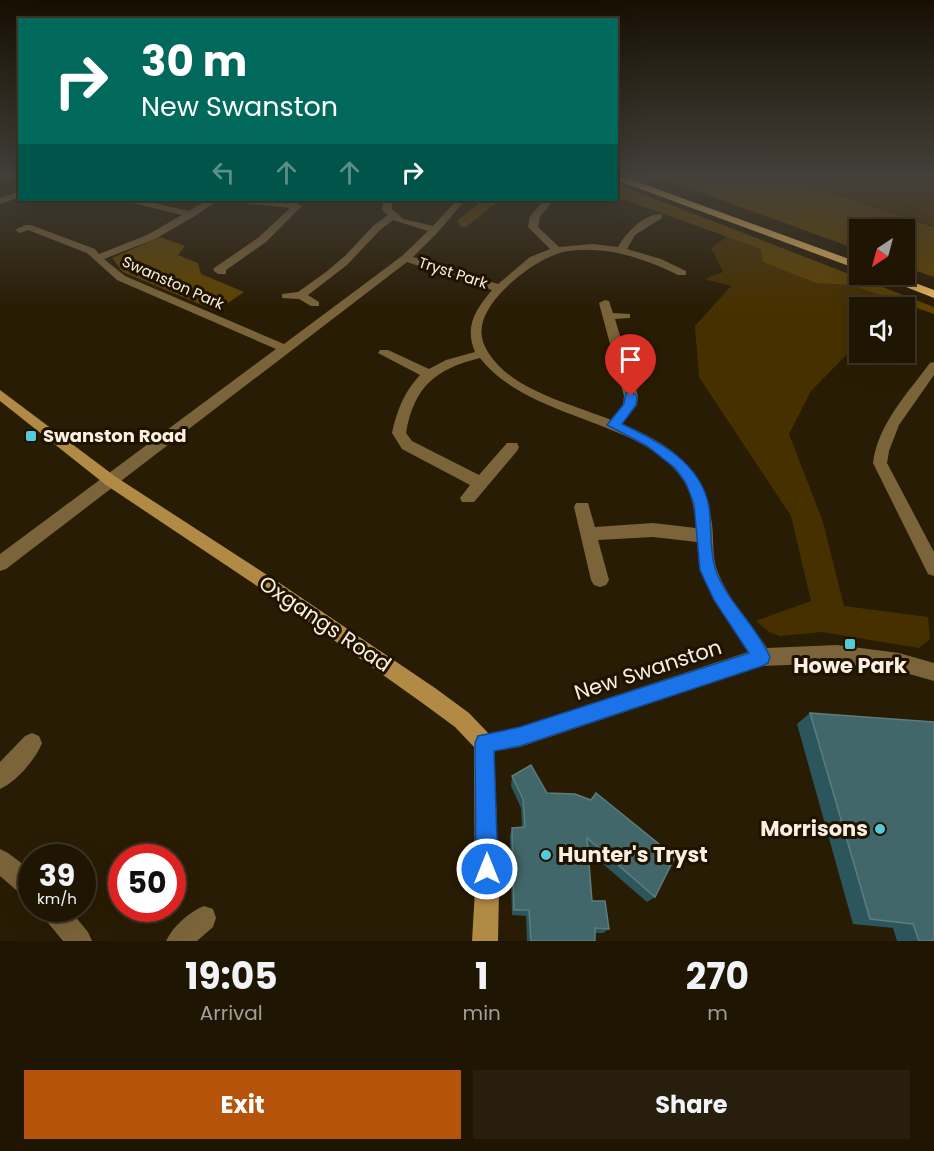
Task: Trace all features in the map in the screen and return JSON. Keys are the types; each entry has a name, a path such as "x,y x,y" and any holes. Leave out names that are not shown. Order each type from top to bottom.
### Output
{"highway":[{"path":"738,222 849,263"},
{"path":"758,222 849,255"},
{"path":"915,278 934,285"},
{"path":"909,285 934,294"}],"main road":[{"name":"Oxgangs Road","path":"0,394 111,481 375,658 458,717 484,743"},
{"path":"484,743 487,878 485,941"}],"street":[{"path":"97,258 151,237 178,222"},
{"path":"222,272 218,270 262,240 281,222"},
{"path":"286,297 301,295 356,252 365,237 384,222"},
{"path":"408,222 435,230"},
{"path":"0,564 406,258 442,222"},
{"path":"531,222 534,231 557,250"},
{"path":"621,250 631,233 654,222"},
{"name":"Swanston Park","path":"20,230 28,227 61,241 91,250 121,278 286,349"},
{"name":"Tryst Park","path":"482,354 475,335 477,319 488,302 530,262 557,250 577,247 621,250 664,260 682,273"},
{"name":"Tryst Park","path":"406,258 501,289"},
{"path":"301,295 315,304"},
{"path":"614,425 630,405 631,396 606,310 626,316"},
{"path":"384,353 427,373"},
{"path":"480,483 407,445 399,433 401,420 416,387 427,373 442,365 482,354 496,371 518,386 652,443 680,465 692,482 701,504 707,570 720,595 762,657"},
{"path":"932,562 885,475 880,463 880,451 886,437 934,366"},
{"path":"468,498 512,447"},
{"path":"582,507 600,580"},
{"path":"590,534 653,530 705,536"},
{"name":"New Swanston","path":"484,743 520,736 762,657 837,654 899,662 934,672"},
{"path":"0,778 32,743"},
{"path":"0,861 18,875"},
{"path":"179,941 204,918"},
{"path":"64,922 79,941"}],"shaded area":[{"path":"458,222 472,222 466,227 460,226"},
{"path":"686,222 715,222 849,274 849,285 816,283 763,262 761,249"},
{"path":"782,222 849,222 849,246"},
{"path":"915,222 934,227 934,277 915,270"},
{"path":"921,222 934,222 934,226"},
{"path":"731,234 849,279 849,285 865,285 897,297 849,297 849,352 811,391 789,434 823,522 844,606 928,617 930,639 919,648 822,632 780,636 769,632 756,621 811,601 791,516 699,377 695,326 731,286 704,279 723,272 711,248"},
{"path":"160,237 185,246 178,255 198,263 201,274 244,292 216,311 123,272 112,258"},
{"path":"852,285 877,285 908,297 886,297"},
{"path":"915,300 934,307 934,314 915,307"}],"building":[{"name":"Morrisons","path":"810,713 934,722 934,941 919,941 913,924 870,919"},
{"name":"Hunter's Tryst","path":"531,765 547,793 575,794 591,800 596,793 675,857 655,897 587,838 592,901 605,901 609,929 595,928 595,941 531,941 529,910 514,910 512,828 525,827 523,799 512,776"}],"place":[{"name":"Swanston Road","path":"31,436"},
{"name":"Howe Park","path":"850,644"},
{"name":"Morrisons","path":"880,829"},
{"name":"Hunter's Tryst","path":"546,855"}],"route":[{"path":"487,869 484,743 520,736 762,657 720,595 707,570 701,504 692,482 680,465 652,443 614,425 630,405 631,396"}]}
